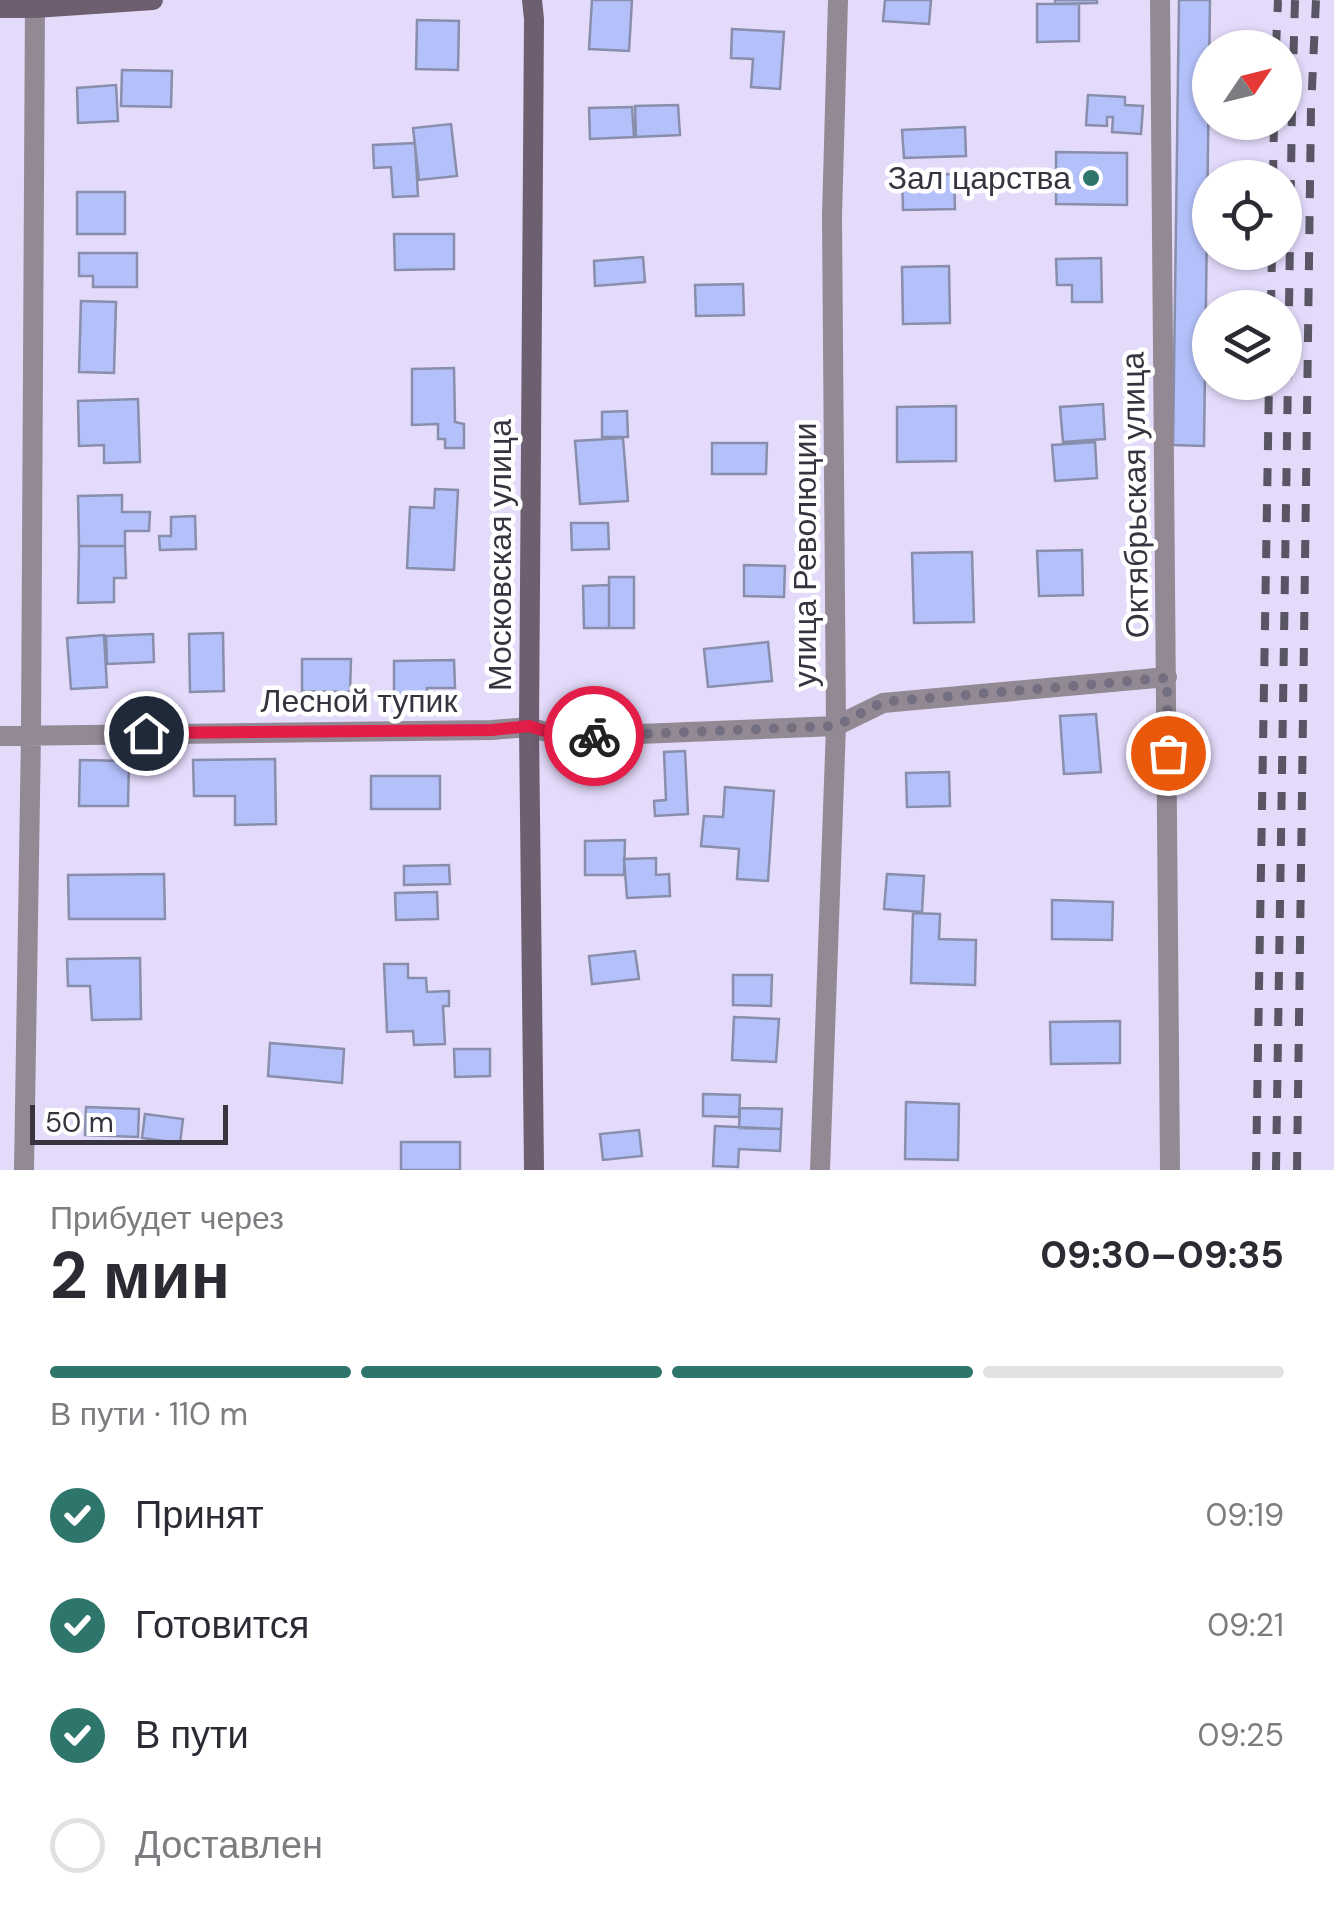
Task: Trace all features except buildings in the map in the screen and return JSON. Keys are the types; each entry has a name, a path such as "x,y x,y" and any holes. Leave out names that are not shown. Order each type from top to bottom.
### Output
{"street":[{"path":"0,8 153,0"},
{"name":"Московская улица","path":"532,0 529,726 534,1170"},
{"name":"улица Революции","path":"820,1170 836,726 832,216 838,0"},
{"name":"Октябрьская улица","path":"1160,0 1170,1170"},
{"path":"24,1170 35,4"},
{"path":"836,726 883,702 1167,678"},
{"name":"Лесной тупик","path":"0,736 492,730 529,726 564,737 836,726"}],"railway":[{"path":"1277,30 1278,0"},
{"path":"1276,1170 1295,0"},
{"path":"1297,1170 1311,109 1316,0"},
{"path":"1273,160 1274,140"},
{"path":"1271,290 1272,270"},
{"path":"1256,1170 1269,400"}],"way so far":[{"path":"594,736 836,726 883,702 1167,678 1168,753"}],"place":[{"name":"Зал царства","path":"1091,178"}],"route":[{"path":"146,733 492,730 529,726 564,737 594,736"}]}
